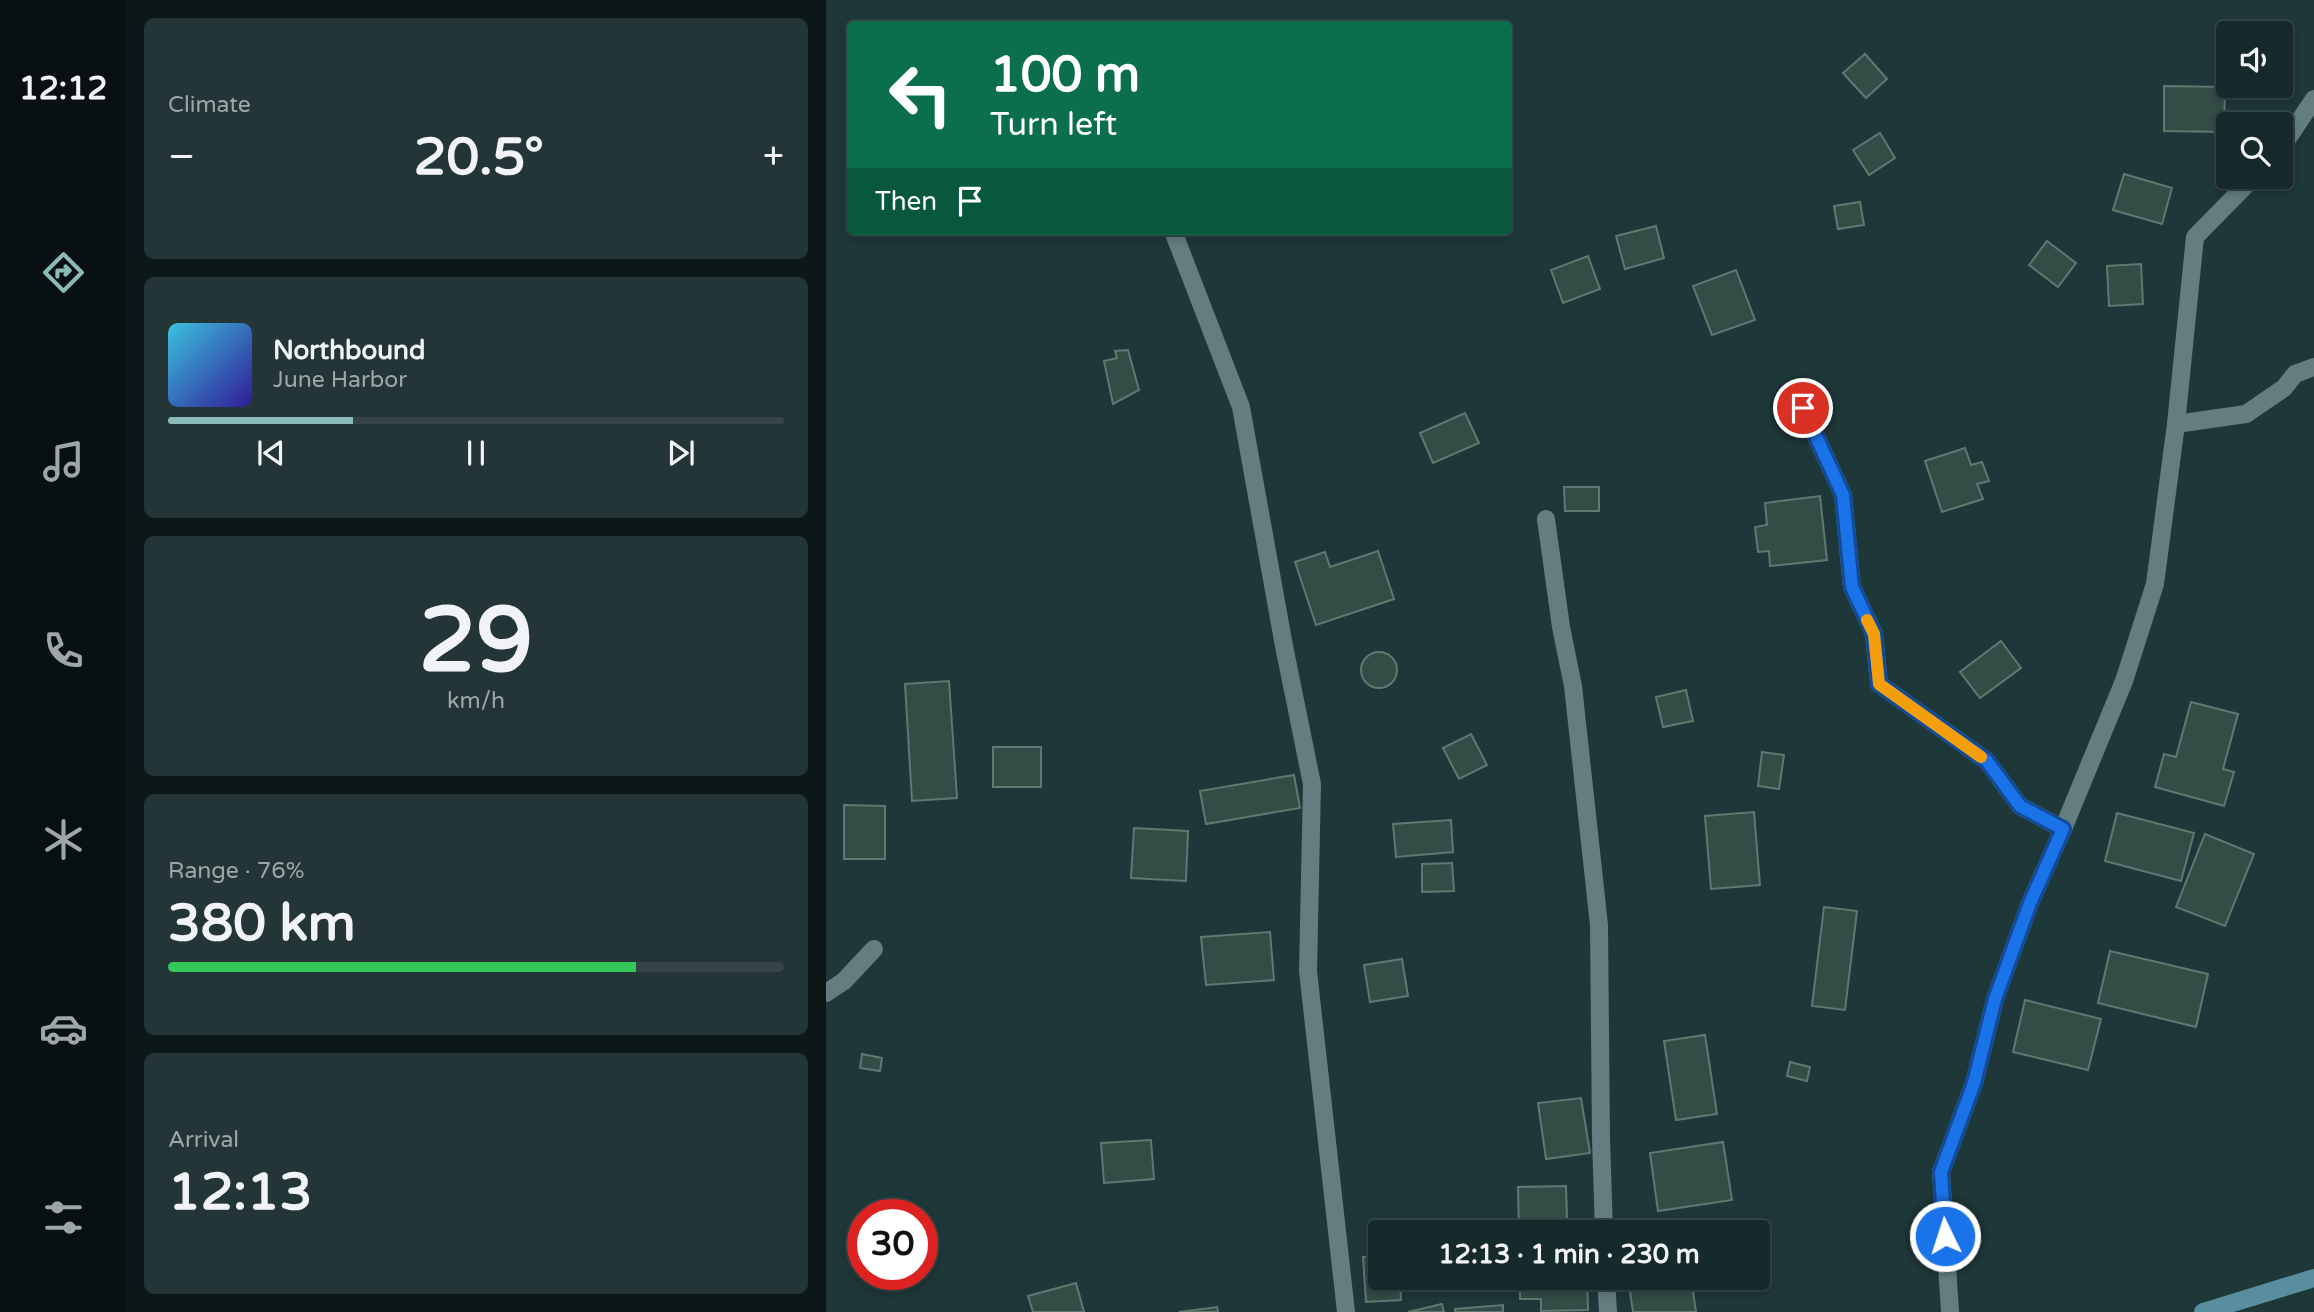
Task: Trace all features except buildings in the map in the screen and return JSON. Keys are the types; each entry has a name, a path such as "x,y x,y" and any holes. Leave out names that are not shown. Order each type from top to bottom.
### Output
{"main road":[{"path":"2203,1312 2314,1278"}],"street":[{"path":"2293,130 2314,99"},
{"path":"1950,1312 1941,1172 1974,1083 1995,999 2030,903 2124,681 2155,584 2176,424 2195,237 2242,189"},
{"path":"1175,235 1241,407 1312,784 1308,971 1346,1312"},
{"path":"2176,424 2246,414 2284,388 2295,374 2314,367"},
{"path":"1803,408 1843,495 1852,587 1874,634 1879,684 1987,761 2020,806 2063,829"},
{"path":"1546,519 1561,627 1573,686 1599,925 1604,1220"},
{"path":"826,993 844,981 874,949"},
{"path":"1607,1290 1608,1312"}],"slow traffic":[{"path":"1867,620 1874,634 1879,684 1981,757"}],"route":[{"path":"1803,408 1843,495 1852,587 1874,634 1879,684 1987,761 2020,806 2063,829 2030,903 1995,999 1974,1083 1941,1172 1945,1236"}]}
